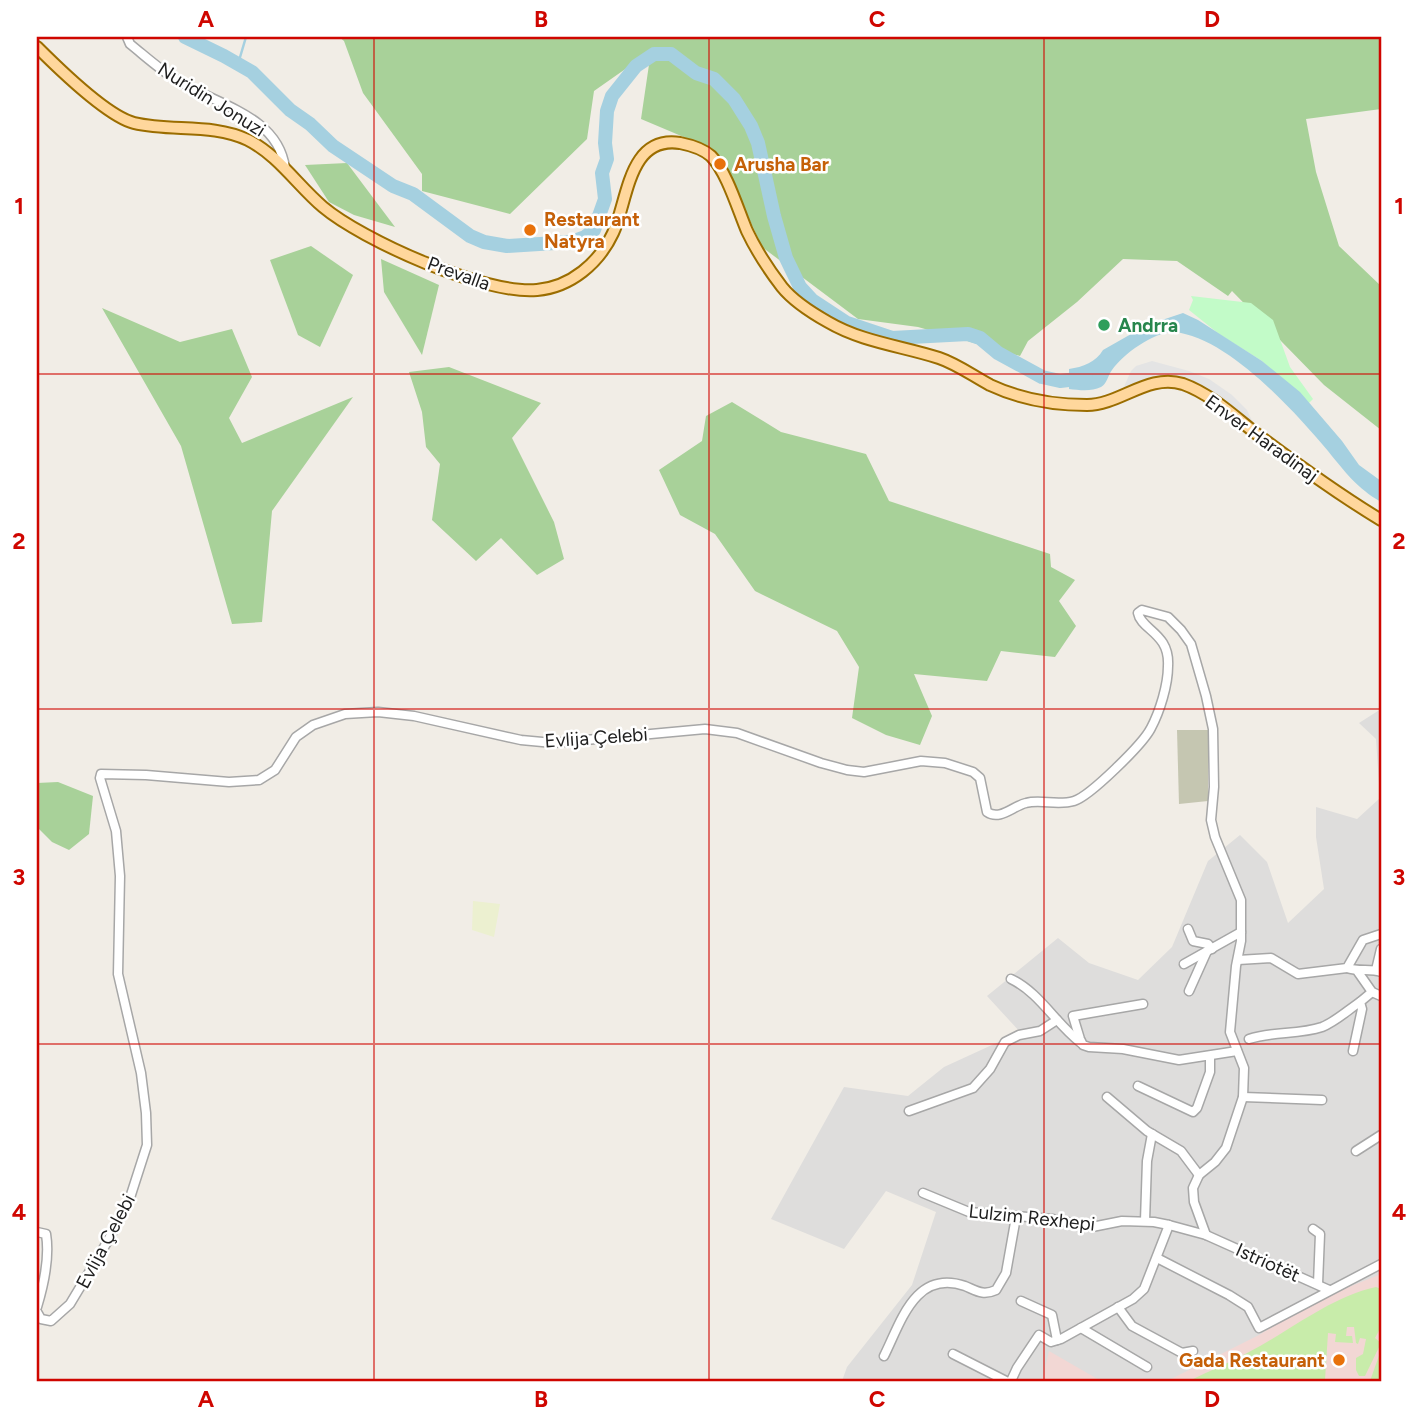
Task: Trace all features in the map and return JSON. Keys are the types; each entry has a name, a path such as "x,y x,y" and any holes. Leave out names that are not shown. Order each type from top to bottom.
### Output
{"main road":[{"name":"Prevalla","path":"37,47 99,103 123,119 139,124 226,132 252,142 337,218 379,241 489,286 537,290 558,286 573,279 602,253 612,234 635,166 645,154 658,146 682,144 706,152 715,162 750,237 786,292"},
{"name":"Enver Haradinaj","path":"786,292 800,305 832,325 874,341 946,360 987,383 1024,398 1086,405 1106,402 1154,383 1185,385 1207,396 1305,470 1381,520"}],"street":[{"name":"Nuridin Jonuzi","path":"127,37 130,44 177,81 240,112 268,131 281,149 285,170"},
{"name":"Evlija Çelebi","path":"37,1312 45,1320 51,1321 67,1308 128,1204 147,1145 141,1073 118,974 120,868 115,825 100,778 105,773 229,782 259,780 275,770 296,737 313,725 345,714 378,712 414,716 521,740 553,743 705,729 737,733 847,770 864,772 921,761 945,763 973,772 980,778 986,813 997,815 1027,802 1063,804 1083,798 1151,729 1168,666 1167,652 1161,639 1139,618 1138,613 1146,610 1168,617 1181,630 1191,645 1198,666 1213,729 1214,787 1211,820 1241,900 1241,932 1230,1032 1244,1068 1243,1097 1226,1148 1215,1162 1199,1175"},
{"path":"1188,929 1193,941 1208,944 1210,950 1189,991"},
{"path":"1184,964 1241,932"},
{"path":"1347,968 1363,940 1381,934"},
{"path":"1238,960 1271,958 1298,974 1347,968 1358,972 1379,971 1381,949"},
{"path":"1358,972 1372,992 1381,996"},
{"path":"1011,979 1031,990 1083,1045 1144,1052 1179,1060 1237,1051"},
{"path":"1249,1039 1265,1033 1312,1030 1325,1026 1372,992"},
{"path":"1353,1051 1362,1009 1360,1002"},
{"path":"1083,1045 1073,1016 1143,1004"},
{"path":"909,1111 973,1088 990,1069 1005,1042 1019,1035 1040,1031 1057,1020"},
{"path":"1138,1086 1193,1112 1197,1108 1210,1072 1210,1056"},
{"path":"1107,1097 1152,1134 1181,1151 1199,1175 1193,1188 1194,1202 1206,1235"},
{"path":"1243,1097 1322,1100"},
{"path":"1145,1221 1147,1161 1152,1134"},
{"path":"1356,1151 1381,1135"},
{"name":"Lulzim Rexhepi","path":"923,1193 964,1211 1052,1219 1092,1227 1122,1221 1145,1221 1206,1235"},
{"path":"884,1356 898,1323 926,1287 939,1283 964,1286 979,1293 996,1290 1006,1273 1016,1217"},
{"path":"953,1354 1009,1381 1039,1335 1048,1341 1057,1340 1118,1307 1144,1289 1169,1225"},
{"path":"1312,1229 1320,1234 1318,1284"},
{"name":"Evlija Çelebi","path":"37,1232 46,1234 47,1242 45,1272 37,1307"},
{"name":"Istriotët","path":"1206,1235 1329,1290"},
{"path":"1157,1258 1248,1307 1259,1328 1381,1264"},
{"path":"1021,1301 1052,1315 1057,1340"},
{"path":"1118,1307 1132,1326 1182,1353 1193,1351"},
{"path":"1081,1328 1147,1367"}],"shaded area":[{"path":"1152,361 1209,379 1232,395 1247,410 1259,436 1179,383 1125,395 1123,389 1131,371 1136,366"},
{"path":"1381,709 1381,1381 842,1381 847,1367 912,1285 936,1212 886,1191 844,1249 771,1219 844,1087 908,1096 944,1067 1020,1032 987,996 1058,938 1089,963 1138,980 1172,947 1208,861 1240,835 1267,862 1288,923 1324,889 1316,837 1316,807 1357,819 1380,798 1376,739 1359,723"},
{"path":"1177,730 1208,730 1208,801 1179,804"},
{"path":"473,901 500,904 494,937 472,930"},
{"path":"1381,1274 1381,1381 1167,1381 1259,1335 1314,1301"},
{"path":"1049,1351 1101,1381 1042,1381"}],"green space":[{"path":"339,37 1381,37 1381,109 1306,119 1316,172 1339,246 1381,286 1381,430 1324,385 1232,291 1228,296 1177,261 1123,259 1077,302 1028,341 1020,356 918,327 858,319 762,247 722,159 686,138 641,119 651,51 594,91 587,139 510,214 422,191 422,174 363,93 344,41"},
{"path":"347,163 395,227 354,215 329,202 305,165"},
{"path":"311,246 353,275 320,347 298,335 270,260"},
{"path":"381,259 439,285 422,355 384,292"},
{"path":"1191,296 1251,303 1273,320 1290,367 1313,399 1308,404 1262,361 1219,334 1189,310 1193,300"},
{"path":"102,308 180,342 232,329 252,377 229,418 242,443 353,397 272,511 262,622 232,624 181,446"},
{"path":"449,367 541,403 512,438 554,522 564,559 537,575 501,538 476,561 432,520 440,464 426,447 422,412 409,372"},
{"path":"732,402 781,432 866,454 889,501 1050,554 1051,567 1075,580 1059,601 1076,626 1055,657 1001,651 987,681 914,674 932,716 920,745 886,735 852,718 859,667 837,631 755,591 715,534 680,515 659,470 702,441 706,416"},
{"path":"58,782 93,796 89,834 69,850 52,842 37,827 37,783"},
{"path":"1376,1287 1381,1289 1381,1327 1375,1338 1381,1343 1365,1376 1359,1376 1356,1370 1356,1358 1363,1354 1366,1339 1360,1338 1358,1344 1356,1343 1354,1327 1347,1327 1346,1336 1352,1336 1353,1343 1335,1342 1336,1334 1328,1333 1325,1380 1329,1381 1189,1381 1264,1344 1326,1306"},
{"path":"1381,1350 1381,1381 1370,1381"}],"water":[{"path":"1183,313 1262,361 1300,392 1359,465 1381,481 1381,502 1352,479 1297,416 1258,378 1216,347 1195,337 1174,332 1158,335 1124,357 1101,387 1089,390 1069,389 1069,369 1089,363 1103,350 1147,325"}],"waterway":[{"path":"185,37 252,72 290,110 310,124 333,146 393,186 413,194 470,236 484,242 507,246 571,242 594,230 605,199 602,173 607,159 607,111 612,96 636,66 654,54 671,54 696,73 714,79 734,99 751,126 758,143 786,258 800,287 812,300 847,323 892,338 968,334 980,338 998,353 1042,377 1060,381 1086,378"},
{"path":"238,64 246,37"}],"place":[{"name":"Arusha Bar","path":"720,164"},
{"name":"Restaurant Natyra","path":"530,230"},
{"name":"Andrra","path":"1104,325"},
{"name":"Gada Restaurant","path":"1339,1360"}]}
